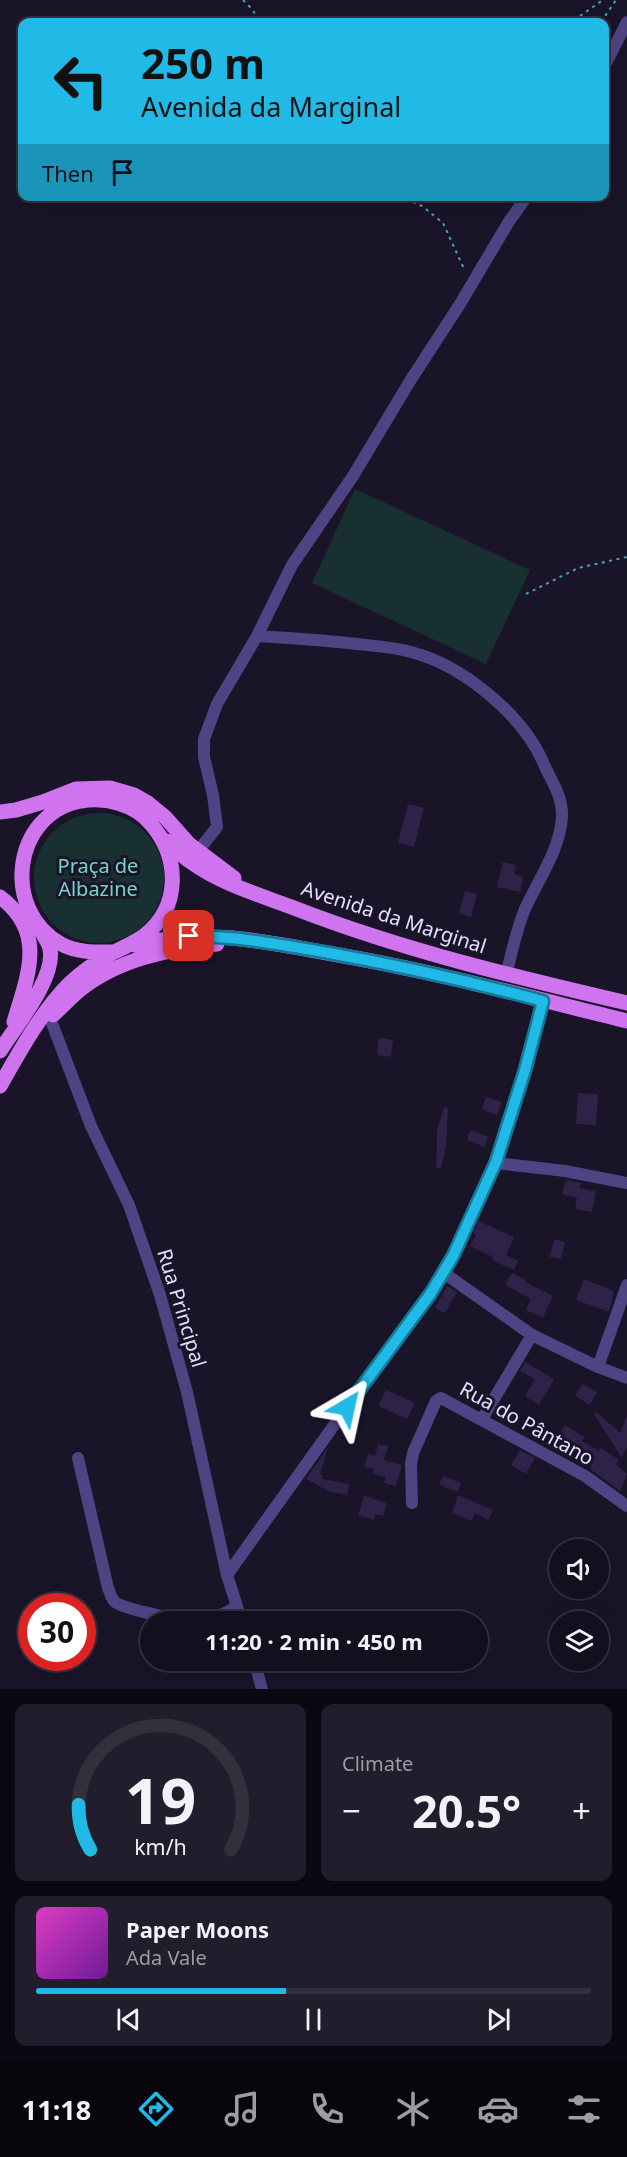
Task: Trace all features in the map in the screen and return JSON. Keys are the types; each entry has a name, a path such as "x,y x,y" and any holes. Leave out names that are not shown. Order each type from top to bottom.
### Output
{"main road":[{"path":"0,812 43,802 76,789 110,788 134,795 148,803 198,851 252,892"},
{"path":"0,821 57,811 80,802 104,800 127,806 147,819 162,837 171,857 173,879 169,900 159,920 144,936 90,966 69,985 38,1023 0,1086"},
{"path":"0,1051 42,986 48,968 50,949 30,911 21,885 22,863 29,842 41,824 57,811"},
{"name":"Avenida da Marginal","path":"162,837 208,873 252,892 382,939 506,975 627,1003"},
{"path":"0,886 30,911 46,932 62,944 82,951 120,950"},
{"path":"0,897 22,920 31,946 28,976 9,1036"},
{"name":"Avenida da Marginal","path":"120,950 162,939 189,936 216,936 259,941 474,982 627,1021"},
{"path":"11,1068 50,1018 81,989 104,974 156,954 202,946 259,941"}],"street":[{"path":"609,57 627,22"},
{"path":"198,851 217,827 213,795 204,757 204,739 217,704 257,636 292,566 353,476 523,201"},
{"path":"257,636 307,638 412,652 467,679 496,699 524,729 535,744 558,790 562,818 559,836 524,913 506,975"},
{"path":"227,1575 444,1273 496,1162 525,1070 543,1001"},
{"name":"Rua Principal","path":"50,1018 91,1126 129,1205 160,1295 187,1392 227,1575 238,1611"},
{"path":"496,1162 565,1171 627,1183"},
{"path":"444,1273 532,1335 598,1367 627,1378"},
{"path":"598,1367 627,1285"},
{"path":"482,1419 532,1335"},
{"name":"Rua do Pântano","path":"412,1503 412,1453 436,1401 441,1398 585,1476 627,1506"},
{"path":"78,1458 108,1588 113,1600 120,1605 157,1615 196,1621 212,1618 237,1607"},
{"path":"257,1671 262,1689"}],"path":[{"path":"243,0 257,18"},
{"path":"580,16 603,0"},
{"path":"604,18 616,0"},
{"path":"410,201 422,206 443,222 472,285"},
{"path":"526,594 578,568 627,557"}],"green space":[{"path":"355,489 530,570 486,664 312,583"},
{"name":"Praça de Albazine","path":"99,813 124,818 145,832 159,853 164,878 159,903 145,924 124,938 99,943 74,938 53,924 39,903 34,878 39,853 53,832 74,818"}],"building":[{"path":"408,804 424,808 414,847 398,843"},
{"path":"503,862 516,865 514,874 523,877 520,892 497,887"},
{"path":"465,891 477,894 471,917 459,913"},
{"path":"379,1038 393,1040 391,1057 377,1055"},
{"path":"578,1093 598,1094 596,1125 576,1124"},
{"path":"486,1097 502,1102 497,1115 482,1109"},
{"path":"444,1107 448,1108 446,1146 441,1169 436,1168 437,1130"},
{"path":"470,1130 488,1137 485,1147 467,1140"},
{"path":"566,1180 581,1183 579,1188 596,1191 592,1212 575,1209 577,1198 562,1194"},
{"path":"478,1221 514,1237 506,1255 518,1261 514,1270 470,1246 476,1235 473,1233"},
{"path":"554,1239 565,1242 561,1259 550,1257"},
{"path":"512,1273 553,1296 543,1318 526,1310 531,1299 505,1285"},
{"path":"584,1279 614,1291 609,1312 576,1300"},
{"path":"447,1286 457,1292 445,1313 435,1308"},
{"path":"525,1362 554,1379 539,1405 525,1396 535,1379 520,1371"},
{"path":"582,1384 597,1392 590,1405 575,1396"},
{"path":"386,1390 415,1403 407,1419 378,1406"},
{"path":"596,1412 620,1433 627,1415 627,1447 621,1457 594,1414"},
{"path":"565,1425 584,1437 582,1441 599,1451 601,1448 619,1460 616,1464 627,1474 620,1491 590,1469 592,1466 585,1464 586,1462 568,1451 565,1456 551,1448"},
{"path":"378,1444 388,1446 384,1460 402,1465 396,1486 384,1483 386,1477 373,1474 374,1469 364,1467 368,1454 375,1456"},
{"path":"328,1447 320,1474 323,1476 322,1479 349,1484 347,1495 329,1491 306,1479"},
{"path":"520,1450 535,1458 526,1474 511,1465"},
{"path":"443,1476 461,1483 458,1492 439,1485"},
{"path":"458,1495 493,1510 488,1520 475,1513 471,1521 452,1513"},
{"path":"364,1496 387,1503 383,1516 375,1514 374,1520 358,1515"}],"route":[{"path":"189,936 216,936 259,941 378,962 474,982 543,1001 525,1070 496,1162 453,1256 431,1293 347,1407"}]}
